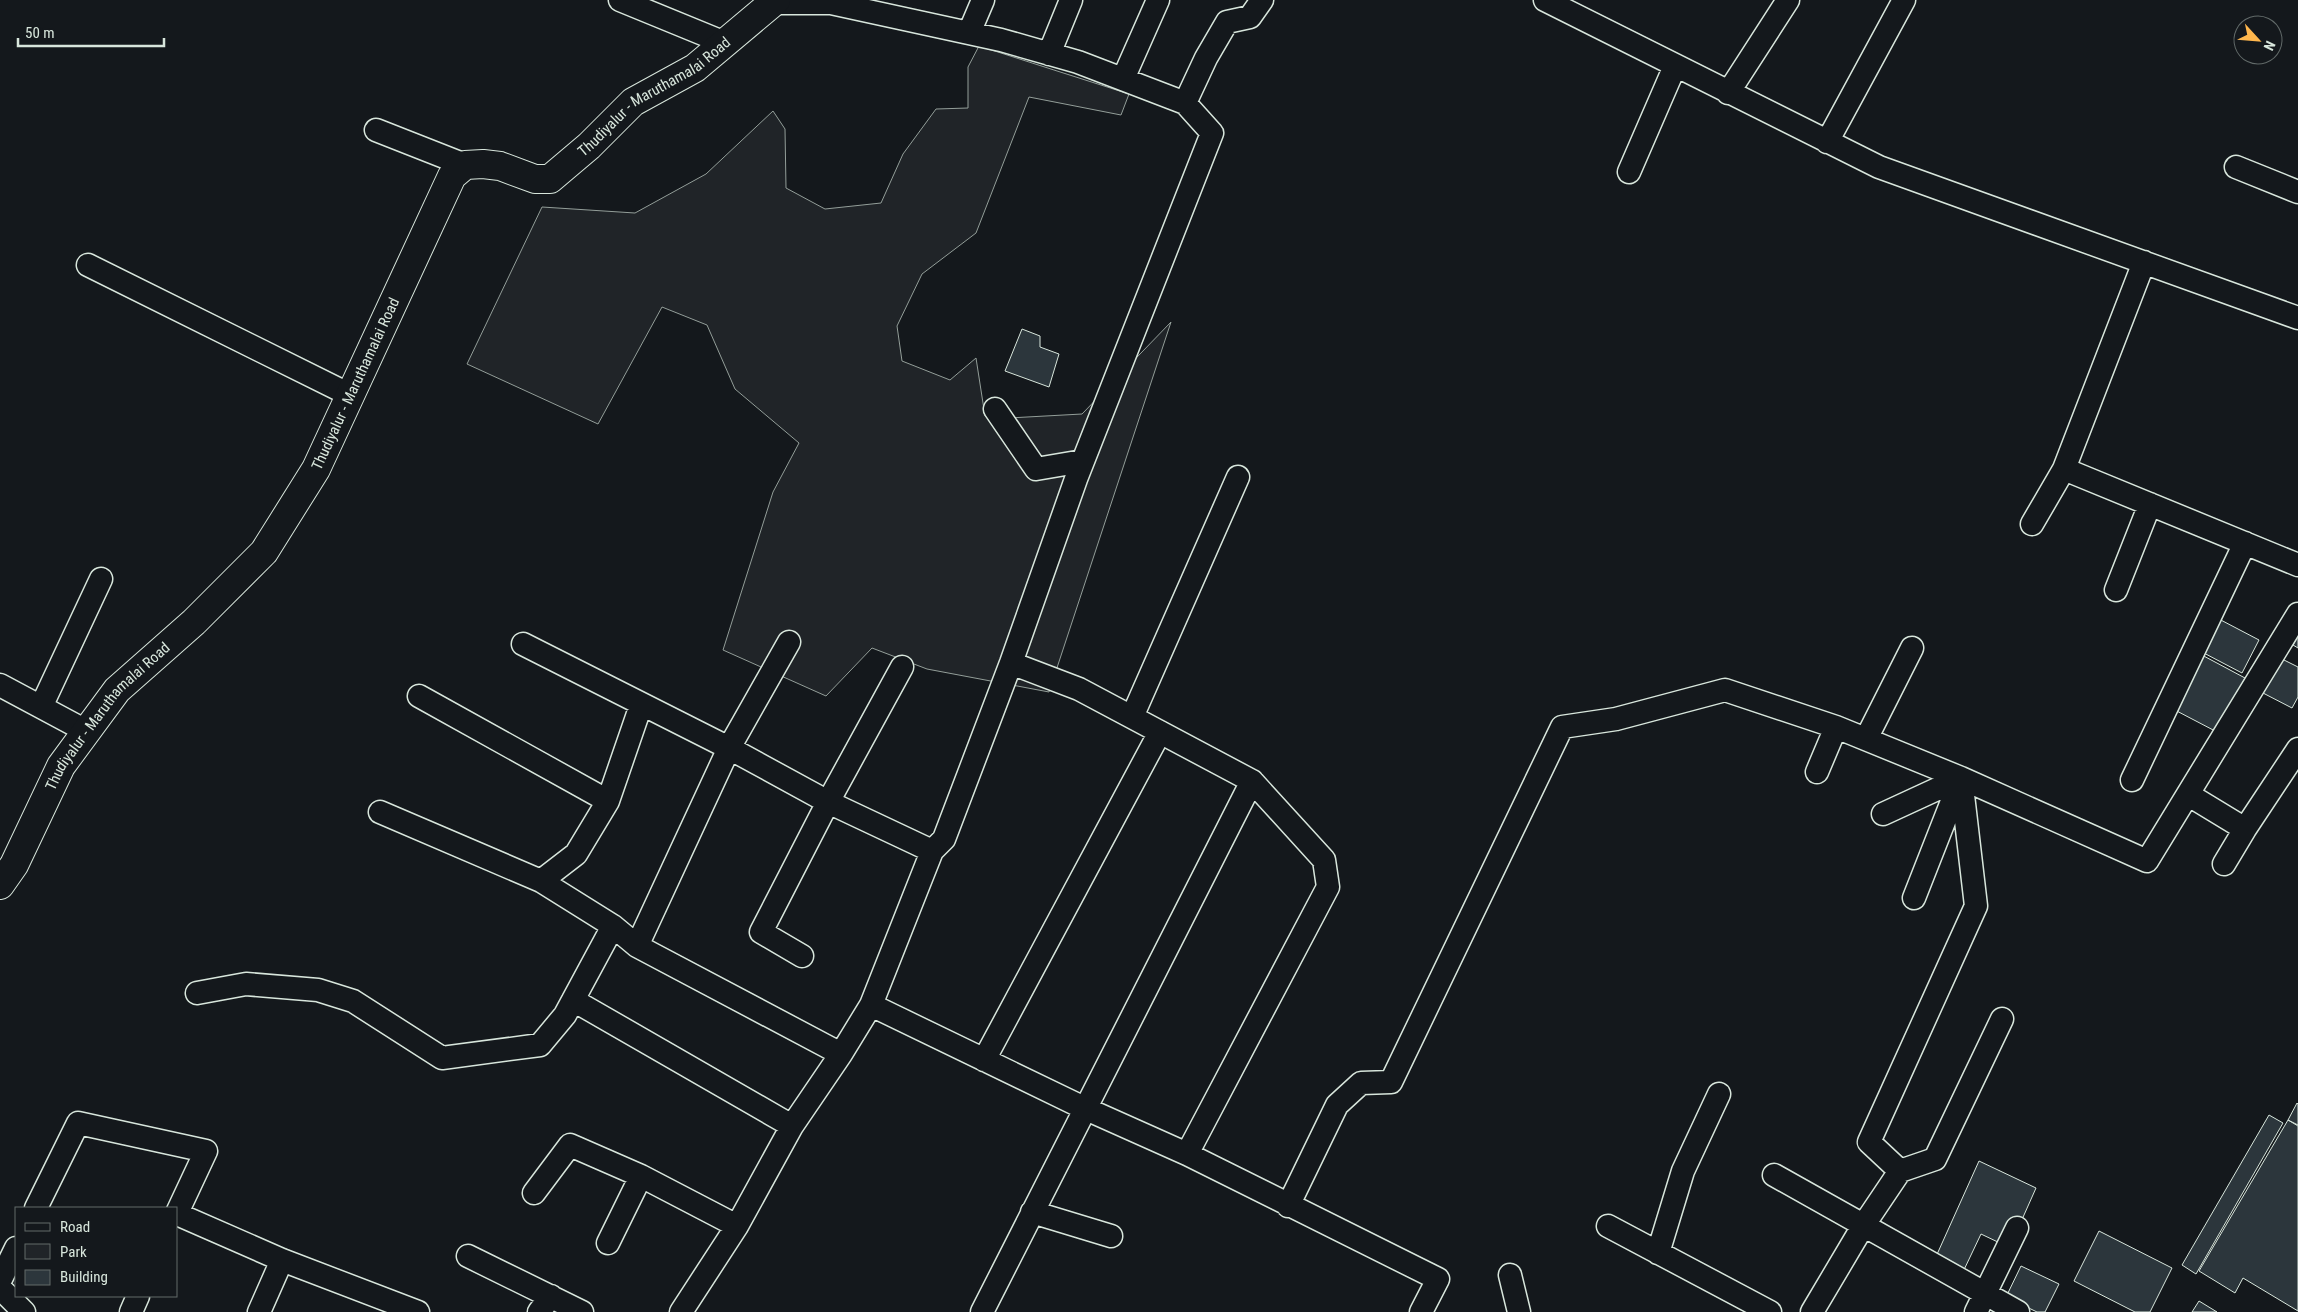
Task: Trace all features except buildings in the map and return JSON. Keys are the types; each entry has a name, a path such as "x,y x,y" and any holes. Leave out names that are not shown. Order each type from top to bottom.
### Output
{"main road":[{"name":"Thudiyalur - Maruthamalai Road","path":"0,885 14,866 61,766 117,690 194,622 264,552 316,469 452,176 466,165 500,166 534,179 550,178 589,146 632,102 695,68 776,1"}],"street":[{"path":"620,0 725,43"},
{"path":"969,33 983,0"},
{"path":"1049,54 1071,0"},
{"path":"1123,79 1158,0"},
{"path":"1185,103 1206,58 1226,22 1250,17 1262,0"},
{"path":"1728,93 1788,0"},
{"path":"1827,142 1904,0"},
{"path":"681,1312 737,1226 792,1126 841,1054 871,1005 932,851 944,839 1011,663 1083,461 1212,133 1185,103 1078,62 969,33 829,1 776,1"},
{"path":"1555,2 1728,93 1879,167 2298,318"},
{"path":"1629,172 1675,66"},
{"path":"376,130 466,165"},
{"path":"2236,167 2298,192"},
{"path":"2032,524 2064,469 2144,262"},
{"path":"88,265 350,395"},
{"path":"995,409 1036,469 1083,461"},
{"path":"2064,469 2298,565"},
{"path":"1132,717 1238,477"},
{"path":"2116,590 2150,504"},
{"path":"2132,780 2244,543"},
{"path":"41,707 102,579"},
{"path":"1288,1206 1338,1105 1361,1083 1391,1082 1562,726 1616,719 1725,690 1866,739 1961,778 2147,861 2189,794 2290,649 2298,614"},
{"path":"637,946 728,748 789,642"},
{"path":"523,644 728,748 828,802 932,851"},
{"path":"1866,739 1912,648"},
{"path":"1011,663 1079,689 1252,781 1324,860 1328,887 1187,1154"},
{"path":"802,956 761,932 828,802 902,668"},
{"path":"0,685 86,731"},
{"path":"419,696 608,801"},
{"path":"541,881 576,854 608,801 641,705"},
{"path":"1816,772 1836,727"},
{"path":"984,1060 1160,732"},
{"path":"2224,864 2298,749"},
{"path":"1883,814 1961,778"},
{"path":"1914,898 1961,778"},
{"path":"1900,1171 1869,1142 1976,906 1961,778"},
{"path":"982,1312 1084,1108 1252,781"},
{"path":"2189,794 2245,829"},
{"path":"380,812 541,881 613,926 637,946 841,1054"},
{"path":"197,993 246,984 318,990 353,1001 442,1058 540,1044 565,1015 613,926"},
{"path":"573,1000 792,1126"},
{"path":"871,1005 1084,1108 1187,1154 1288,1206 1438,1279 1421,1312"},
{"path":"1812,1312 1863,1226 1900,1171 1935,1160 2002,1020"},
{"path":"1658,1253 1683,1171 1719,1094"},
{"path":"36,1207 78,1123 206,1151 178,1210"},
{"path":"534,1193 570,1145 640,1176 737,1226"},
{"path":"1774,1175 1863,1226 1981,1303 2018,1312"},
{"path":"608,1243 640,1176"},
{"path":"1032,1212 1111,1236"},
{"path":"178,1215 282,1260 418,1312"},
{"path":"1608,1226 1770,1312"},
{"path":"1981,1303 2018,1228"},
{"path":"0,1281 15,1250"},
{"path":"468,1256 545,1304 582,1312"},
{"path":"259,1312 282,1260"},
{"path":"1510,1275 1519,1312"},
{"path":"0,1288 24,1312"},
{"path":"131,1312 138,1297"}],"green space":[{"path":"979,46 1129,94 1121,115 1029,97 976,233 922,274 897,326 902,361 950,380 976,358 985,416 1009,418 1082,414 1171,322 1049,692 927,669 872,648 826,696 723,650 773,492 799,443 735,389 707,325 662,307 598,424 467,364 542,207 635,213 706,174 773,111 785,129 786,188 825,209 881,203 903,154 936,109 968,108 968,67"}]}
